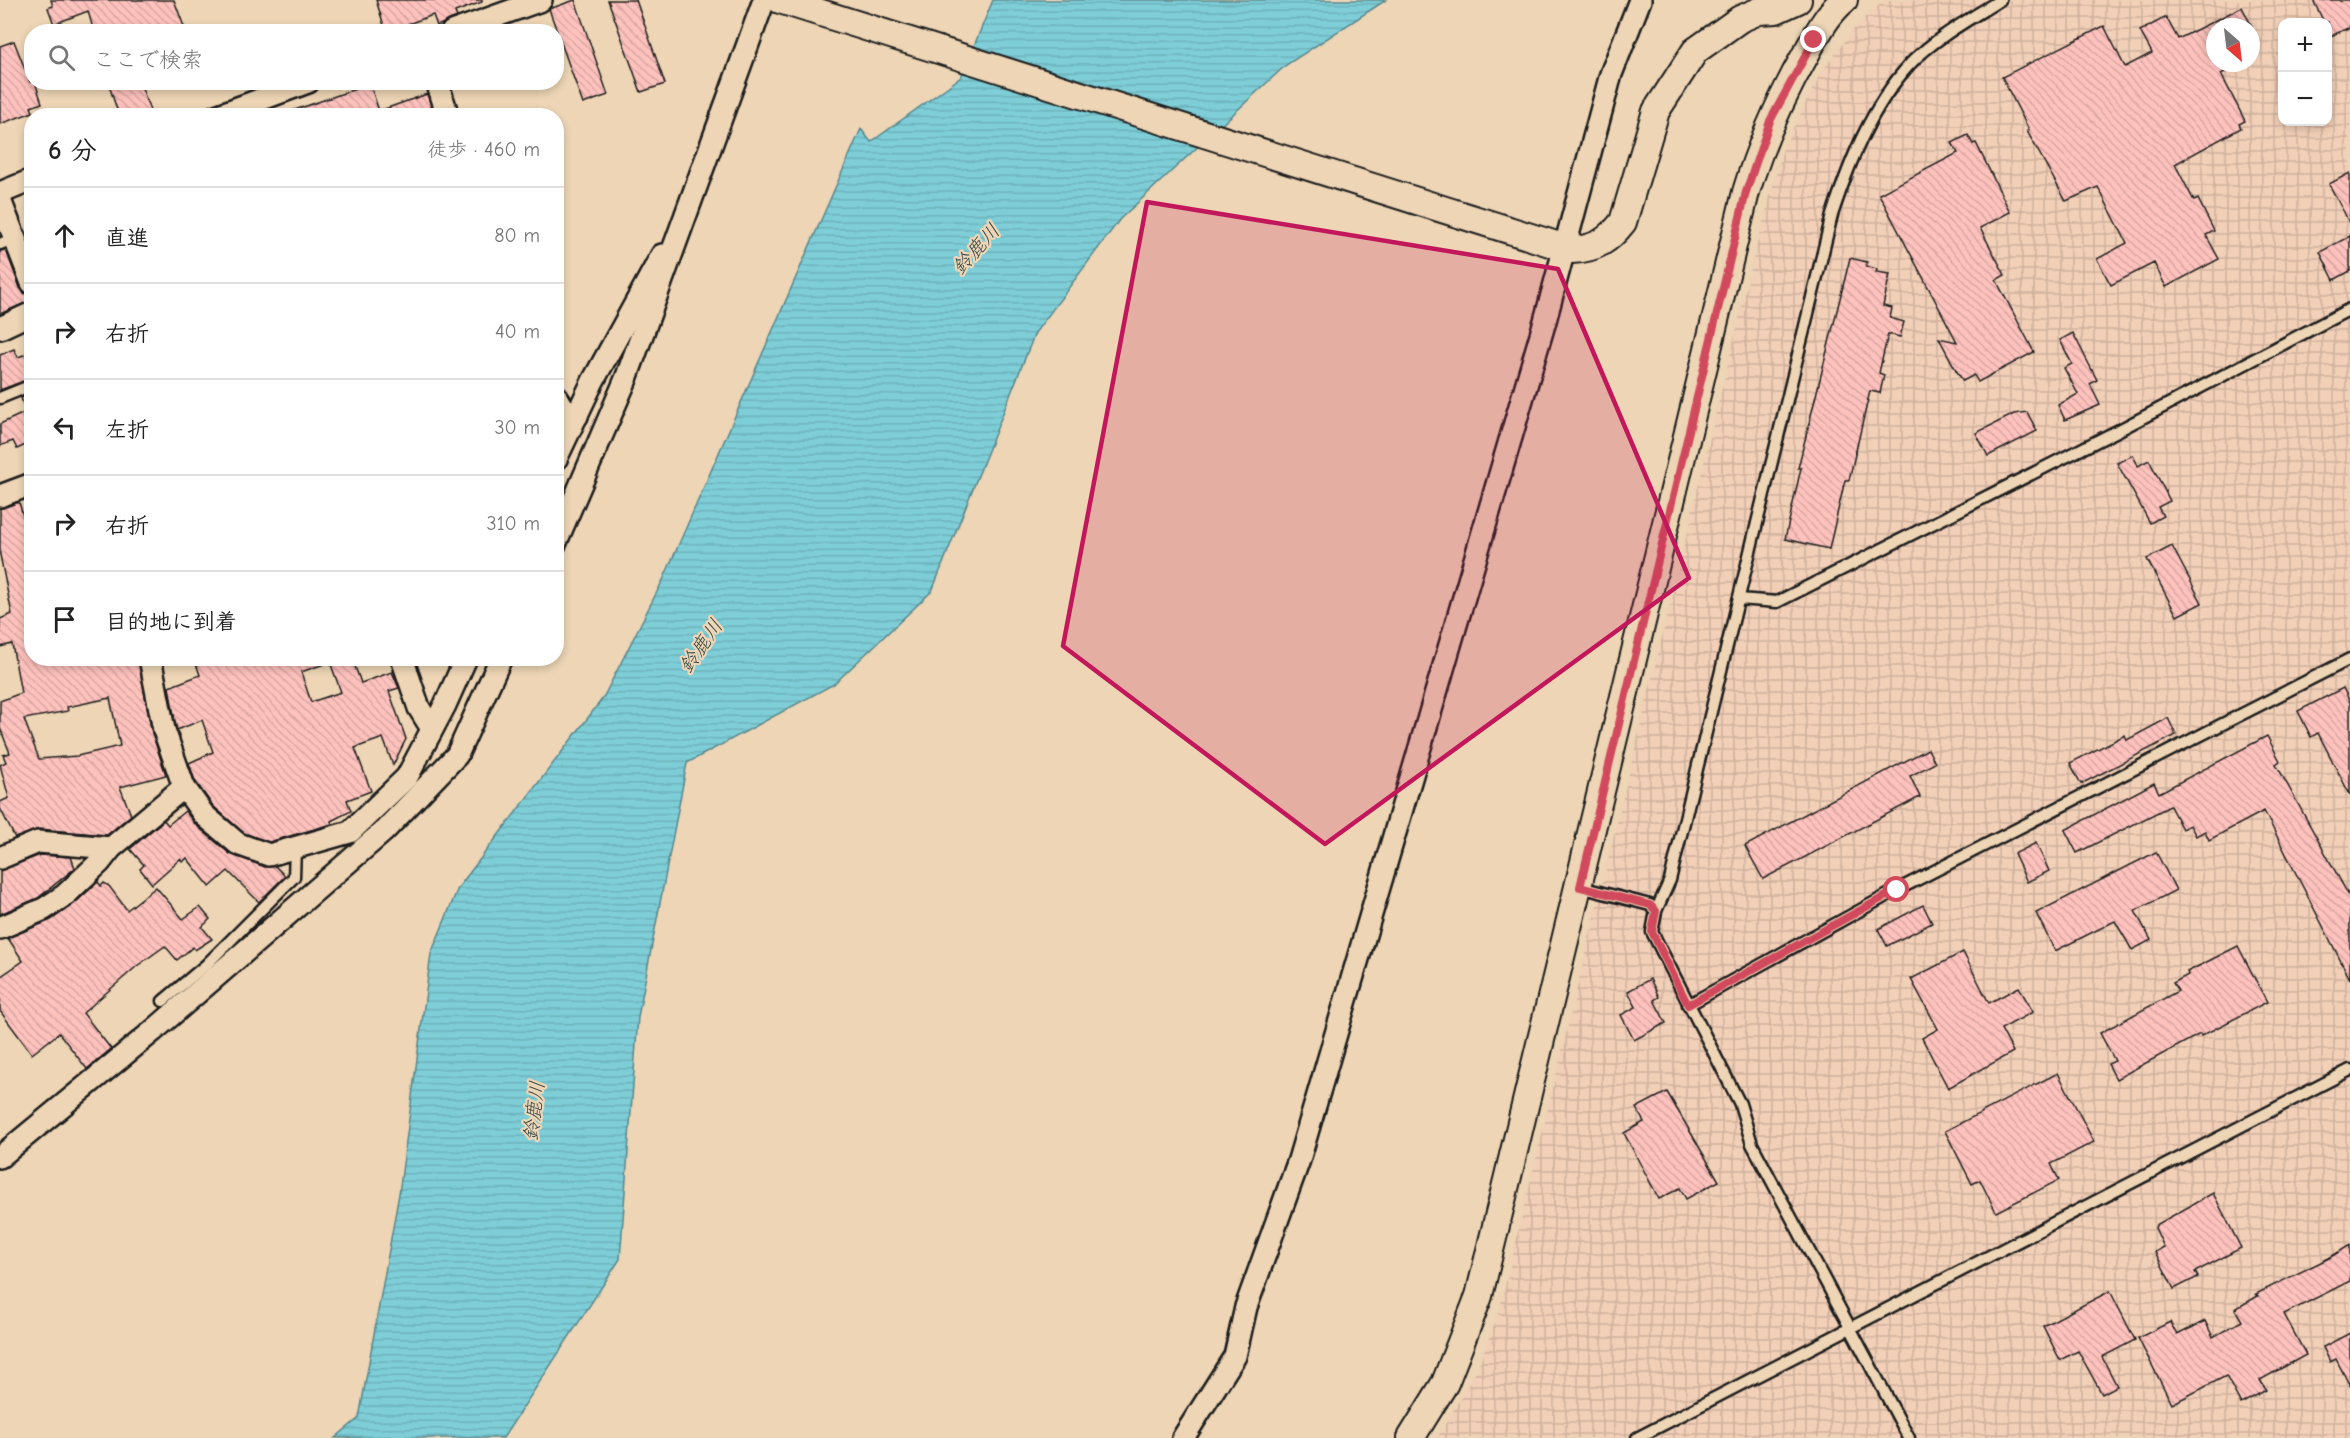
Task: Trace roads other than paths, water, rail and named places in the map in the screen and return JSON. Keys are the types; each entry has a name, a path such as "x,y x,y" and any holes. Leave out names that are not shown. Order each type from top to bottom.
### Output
{"street":[{"path":"474,24 541,0"},
{"path":"564,523 626,379 675,248 776,0 1022,74 1558,247 1590,249 1612,236 1623,222 1656,111 1695,51 1740,20 1759,10 1776,10 1798,0"},
{"path":"1183,1438 1235,1356 1246,1307 1299,1160 1545,321 1558,247 1611,74 1640,0"},
{"path":"1410,1438 1445,1383 1479,1296 1588,888 1746,192 1767,130 1785,91 1835,2"},
{"path":"272,106 296,90"},
{"path":"440,90 445,108"},
{"path":"0,193 24,183"},
{"path":"0,200 8,241 24,269"},
{"path":"564,443 660,256 675,248"},
{"path":"0,328 24,317"},
{"path":"564,408 577,416"},
{"path":"0,496 24,487"},
{"path":"152,666 164,730 184,787 204,815 238,844 269,855 350,832 406,777 462,666"},
{"path":"405,666 419,708 432,729"},
{"path":"0,1157 153,1031 384,831 457,756 497,666"},
{"path":"0,928 44,909 65,895 100,862 111,848 184,787"},
{"path":"0,858 38,842 111,848"}],"lane":[{"path":"1909,1438 1752,1144 1740,1104 1652,932 1653,908 1670,880 1832,215 1851,158 1881,101 1911,63 1946,35 2000,0"},
{"path":"1739,599 1777,602 2121,429 2350,309"},
{"path":"0,398 24,388"},
{"path":"1688,1005 1897,890 2350,659"},
{"path":"163,1001 206,966 294,877 295,848"},
{"path":"1588,888 1653,908"},
{"path":"1637,1438 2350,1070"}],"water":[{"name":"鈴鹿川","path":"993,0 1386,0 1286,65 1120,219 1035,333 932,591 834,684 687,763 638,1017 620,1259 503,1438 335,1438 359,1418 399,1194 431,954 458,888 603,698 664,578 861,129 871,142 961,77"}]}
